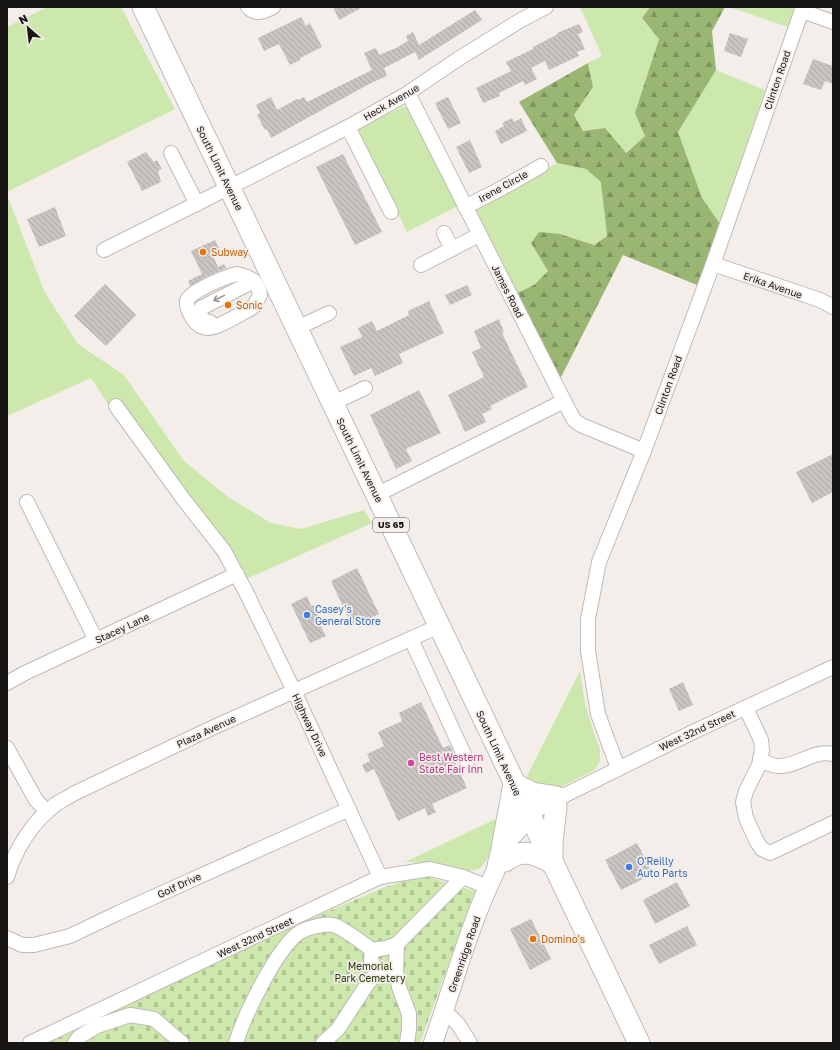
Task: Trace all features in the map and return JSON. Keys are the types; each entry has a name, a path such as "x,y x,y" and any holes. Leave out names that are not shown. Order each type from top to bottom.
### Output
{"highway":[{"name":"South Limit Avenue","path":"143,7 230,187 261,280 297,328 639,1043"},
{"path":"514,784 532,793 559,800 552,842 552,863 541,857 525,853 501,859 514,784"}],"main road":[{"name":"Greenridge Road","path":"433,1043 488,887 501,859 518,843 532,821"}],"street":[{"path":"248,7 254,12 258,13 273,7"},
{"name":"Heck Avenue","path":"104,250 348,127 408,93 458,59 521,20 546,7"},
{"path":"802,9 833,22"},
{"name":"Clinton Road","path":"618,768 598,714 588,651 588,619 599,562 644,451 713,264 802,9"},
{"name":"James Road","path":"408,93 574,420 581,425 644,451"},
{"path":"348,127 391,212"},
{"path":"171,153 197,204"},
{"name":"Irene Circle","path":"465,207 541,166"},
{"path":"444,233 452,249"},
{"path":"421,265 479,235"},
{"name":"Erika Avenue","path":"713,264 820,300 833,307"},
{"path":"237,274 261,280 260,295 254,306 244,312 214,327 203,328 193,320 187,302 189,297 194,293 229,276 237,274"},
{"path":"297,328 329,313"},
{"path":"333,404 365,388"},
{"path":"376,495 564,401"},
{"name":"Highway Drive","path":"116,406 184,500 224,550 294,691 380,877"},
{"path":"27,502 96,640"},
{"name":"Stacey Lane","path":"7,683 25,673 237,574"},
{"name":"Plaza Avenue","path":"7,877 10,865 28,834 47,812 58,803 75,793 206,731 439,626"},
{"path":"411,639 467,761"},
{"name":"West 32nd Street","path":"532,821 559,800 618,768 833,667"},
{"path":"746,708 761,740 762,750 759,765 742,802 746,818 757,842 762,849 770,852 833,824"},
{"path":"7,748 36,800 47,812"},
{"path":"760,760 777,766 789,765 812,756 828,753 833,754"},
{"name":"Golf Drive","path":"7,938 22,945 34,945 70,936 349,809"},
{"name":"West 32nd Street","path":"30,1043 380,877 430,869 464,878 488,887"},
{"path":"236,1043 251,1006 265,978 287,944 301,932 317,926 333,925 357,938 372,950 386,948 397,944 464,878"},
{"path":"397,944 396,972 399,987 409,1014 407,1043"},
{"path":"372,950 372,960 377,973"},
{"path":"323,1043 338,1029 368,983 377,973 384,971 396,972"},
{"path":"445,1011 458,1024 470,1043"},
{"path":"75,1043 79,1037 97,1026 130,1015 154,1019 182,1043"}],"green space":[{"path":"47,7 121,7 175,109 7,192 7,27"},
{"path":"580,7 650,7 642,18 659,39 636,113 645,136 625,153 605,128 583,131 574,115 593,87 588,63 602,56"},
{"path":"650,7 725,7 712,31 716,70 678,132 702,198 720,224 697,285 623,255 557,385 513,295 534,285 548,271 531,243 539,232 560,234 594,245 607,236 601,182 586,169 557,163 519,102 588,63 593,87 574,115 583,131 605,128 626,153 645,136 635,113 659,39 642,18"},
{"path":"729,7 793,7 793,12 788,27"},
{"path":"716,70 765,90 720,224 702,198 678,132"},
{"path":"402,107 408,107 458,206 407,232 359,134 359,129"},
{"path":"557,163 586,169 601,182 607,236 594,245 560,234 531,243 548,271 534,285 513,295 473,211"},
{"path":"7,195 45,293 78,344 124,375 184,461 228,497 271,523 301,529 364,510 372,523 246,579 111,409 91,378 7,416"},
{"path":"580,671 585,704 600,749 600,761 595,770 552,791 540,790 526,778"},
{"path":"502,816 498,833 486,861 479,869 463,872 432,863 405,862"},
{"name":"Memorial Park Cemetery","path":"428,877 475,891 420,1043 45,1043 305,921 385,887 409,880"}],"building":[{"path":"333,7 363,7 339,20"},
{"path":"475,10 482,20 419,60 415,52 384,68 387,76 371,83 271,138 267,129 265,130 257,115 260,113 256,105 271,97 277,110 297,99 298,100 304,97 307,102 372,70 364,53 376,48 379,55 396,48 408,41 406,36 413,32 419,45"},
{"path":"301,17 306,26 310,23 322,47 290,65 279,44 264,51 258,38"},
{"path":"579,24 583,32 578,34 585,49 577,52 579,56 549,70 545,61 531,68 537,79 525,85 523,81 499,93 500,96 483,103 476,88 511,71 506,62 533,49 533,47 558,34 557,33"},
{"path":"730,33 748,39 741,57 724,51"},
{"path":"813,59 833,66 833,84 825,81 821,90 803,84"},
{"path":"448,97 461,123 448,129 435,103"},
{"path":"512,118 514,122 521,118 527,131 501,144 495,131 504,126 502,123"},
{"path":"470,140 482,167 469,173 456,147"},
{"path":"146,152 154,162 157,160 162,169 158,171 161,182 142,191 127,162"},
{"path":"343,154 382,232 355,245 316,167"},
{"path":"55,207 66,236 39,247 27,219"},
{"path":"215,240 220,250 212,253 218,267 224,264 226,268 190,286 188,281 202,274 191,251"},
{"path":"105,284 136,315 106,346 74,316"},
{"path":"467,285 472,295 450,305 445,295"},
{"path":"429,301 444,333 399,354 403,363 375,376 371,368 354,376 340,347 362,337 358,328 372,321 377,331 409,315 408,311"},
{"path":"499,319 504,332 502,333 528,387 490,406 492,409 482,414 486,422 465,432 448,395 484,377 472,352 481,348 474,331"},
{"path":"419,390 441,433 406,449 412,461 396,469 370,415"},
{"path":"833,454 833,492 812,503 796,472"},
{"path":"357,568 379,614 352,626 331,581"},
{"name":"Casey's General Store","path":"307,596 311,606 314,605 323,623 320,625 326,636 310,643 291,604"},
{"path":"683,682 693,705 679,711 669,689"},
{"name":"Best Western State Fair Inn","path":"421,702 443,748 450,745 457,759 454,760 467,788 432,804 436,812 428,816 425,808 398,821 374,769 366,773 362,765 370,761 367,754 384,746 378,732 402,721 399,713"},
{"name":"O'Reilly Auto Parts","path":"637,843 653,874 621,890 605,860"},
{"path":"677,882 690,906 655,924 643,900"},
{"path":"531,919 551,959 530,970 510,929"},
{"path":"687,926 697,945 659,964 649,945"}],"place":[{"name":"Subway","path":"203,252"},
{"name":"Sonic","path":"228,305"},
{"name":"Casey's General Store","path":"307,615"},
{"name":"Best Western State Fair Inn","path":"411,763"},
{"name":"O'Reilly Auto Parts","path":"629,867"},
{"name":"Domino's","path":"533,939"}]}
